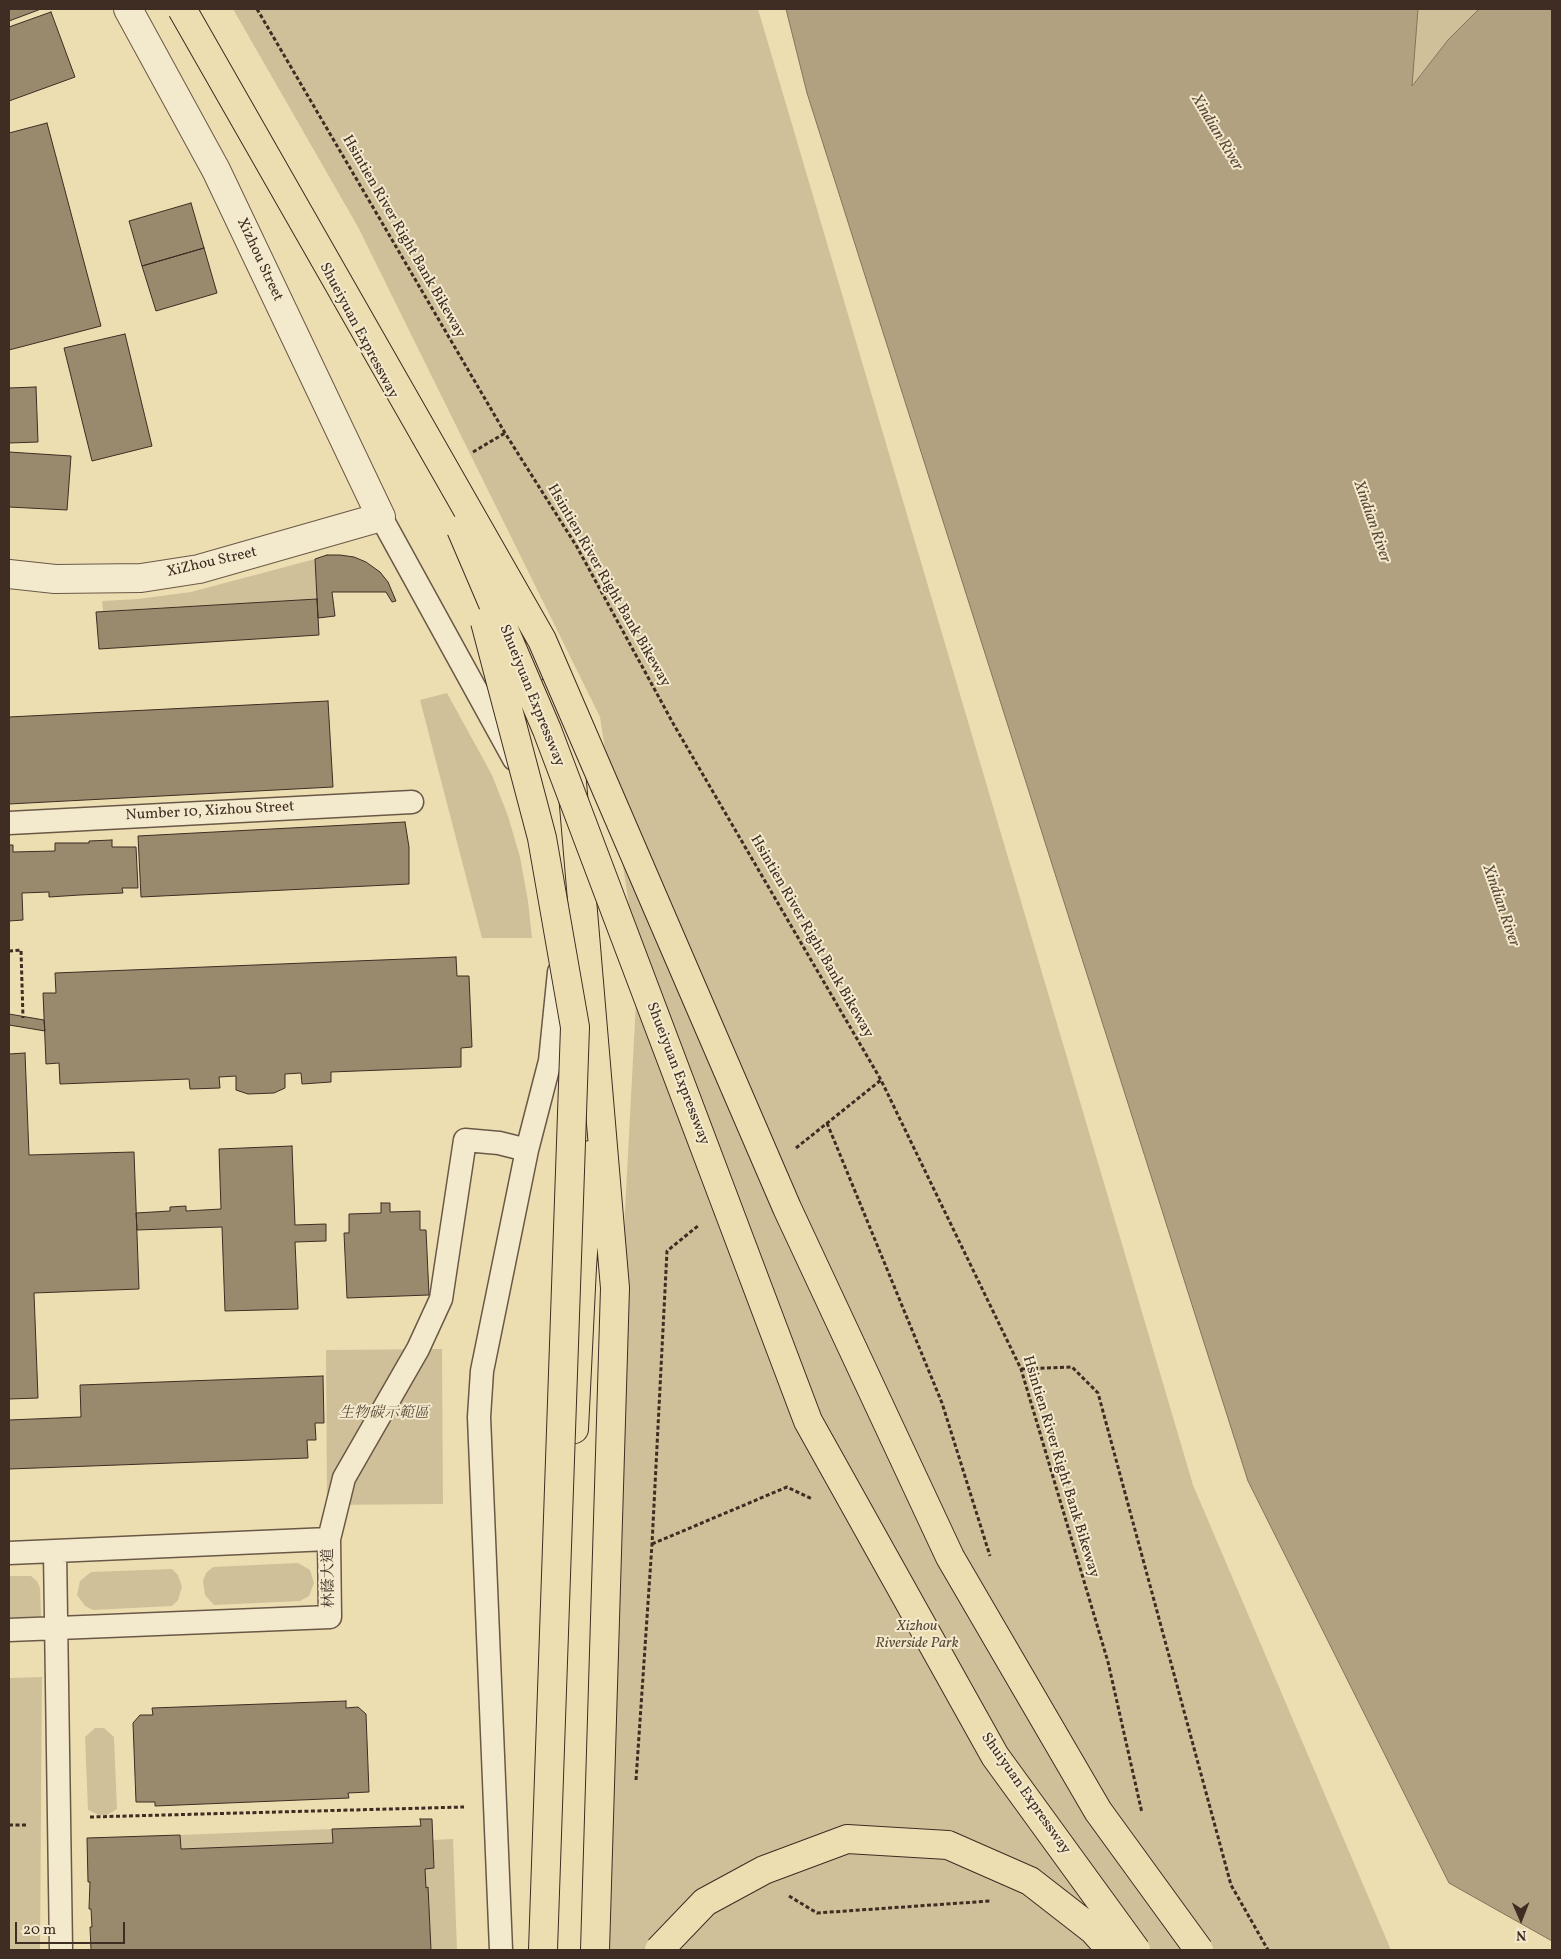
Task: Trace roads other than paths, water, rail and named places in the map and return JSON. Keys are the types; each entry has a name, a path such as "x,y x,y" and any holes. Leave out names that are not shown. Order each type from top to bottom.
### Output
{"highway":[{"name":"Shueiyuan Expressway","path":"174,9 326,270 455,514"},
{"name":"Shueiyuan Expressway","path":"182,9 542,640"},
{"path":"455,514 509,708 542,838 575,1027 543,1950"},
{"name":"Shuiyuan Expressway","path":"455,514 550,739 808,1421 995,1756 1136,1950"},
{"path":"542,640 569,747 615,1288 596,1950"},
{"path":"542,640 787,1208 950,1557 1098,1811 1199,1950"},
{"path":"555,1950 575,1409 582,1268 596,1066"},
{"path":"659,1950 705,1902 764,1870 847,1839 948,1845 1030,1880 1093,1930 1111,1950"}],"street":[{"name":"Xizhou Street","path":"128,9 216,170 381,517"},
{"name":"XiZhou Street","path":"9,574 55,579 141,578 199,569 381,517"}],"lane":[{"path":"381,517 514,757 546,847 559,913 559,981 550,1061 527,1150 482,1371 479,1417 501,1950"},
{"name":"Number 10, Xizhou Street","path":"9,823 412,802"},
{"path":"329,1539 344,1478 418,1349 441,1299 465,1140 499,1143 527,1150"},
{"name":"林蔭大道","path":"9,1553 329,1539 330,1617 9,1630"},
{"path":"55,1551 60,1950"}],"water":[{"name":"Xindian River","path":"786,9 1418,9 1412,86 1448,40 1479,9 1552,9 1552,1941 1449,1883 1248,1481 807,93"}],"park label":[{"name":"生物碳示範區","path":"384,1414"},
{"name":"Xizhou Riverside Park","path":"917,1636"}]}
